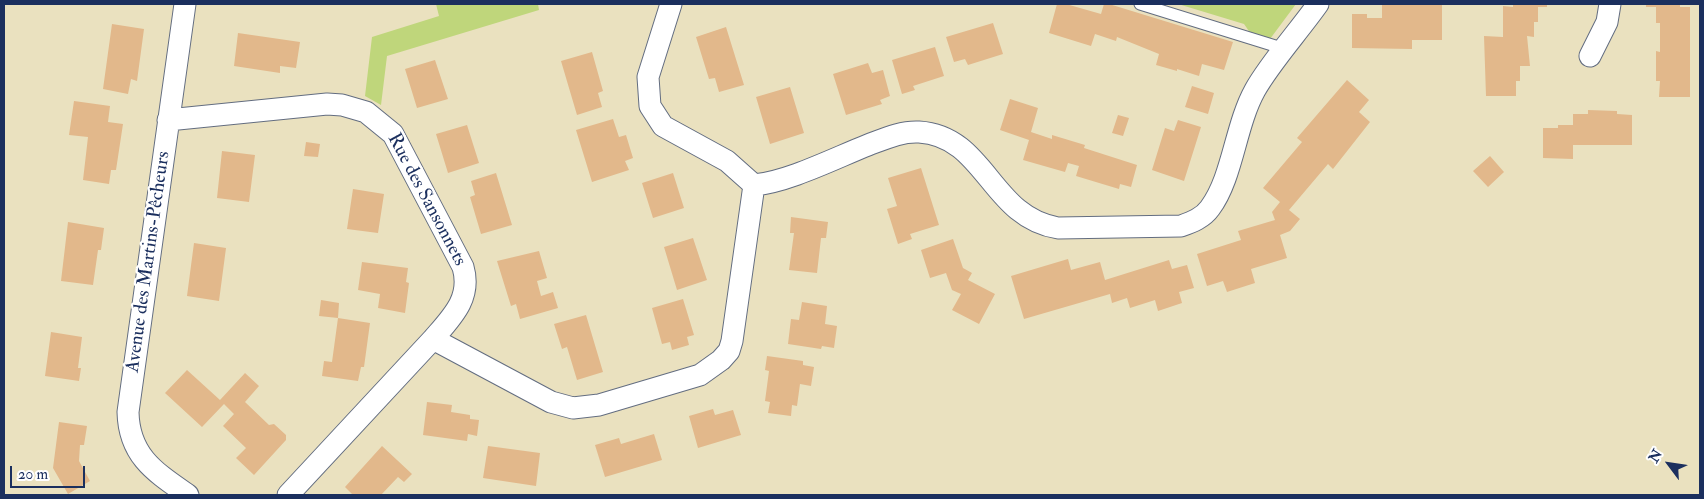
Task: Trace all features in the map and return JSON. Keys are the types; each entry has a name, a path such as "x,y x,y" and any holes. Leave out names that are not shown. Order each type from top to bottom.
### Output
{"street":[{"name":"Avenue des Martins-Pêcheurs","path":"185,4 130,393 128,426 132,442 146,463 188,495"},
{"path":"670,4 648,77 650,106 663,126 727,161 754,185"},
{"path":"754,185 774,182 888,137 918,132 944,138 962,149 1012,207 1040,224 1058,228 1181,226 1197,220 1209,210 1220,192 1243,115 1255,89 1318,4"},
{"path":"1590,56 1605,28 1610,4"},
{"name":"Rue des Sansonnets","path":"168,120 327,104 357,108 377,119 393,134 463,267 466,277 463,300 433,339"},
{"path":"288,495 433,339 551,402 573,408 599,405 700,375 721,360 729,351 732,341 754,185"}],"lane":[{"path":"1140,4 1286,49"}],"green space":[{"path":"436,4 538,4 539,10 387,56 381,105 365,96 372,37 439,16"},
{"path":"1178,4 1296,4 1270,39 1251,34 1244,24"}],"building":[{"path":"1057,4 1066,4 1101,14 1104,4 1109,4 1233,42 1224,70 1202,64 1199,76 1156,65 1159,54 1117,37 1116,41 1095,34 1091,46 1049,33"},
{"path":"1382,4 1442,4 1442,40 1412,40 1412,49 1352,48 1352,14 1367,14 1367,18 1382,18"},
{"path":"1513,4 1547,4 1547,7 1538,7 1538,22 1534,22 1534,37 1527,36 1530,66 1520,66 1520,81 1516,81 1516,96 1486,96 1484,36 1503,37 1503,6 1513,7"},
{"path":"1646,4 1680,4 1680,7 1690,7 1690,97 1659,97 1660,81 1656,81 1656,51 1660,52 1660,23 1656,23 1656,7 1646,7"},
{"path":"993,23 1003,54 968,65 965,59 954,62 946,37"},
{"path":"112,24 144,29 137,81 131,79 128,94 103,89"},
{"path":"726,27 744,85 719,92 715,78 709,79 696,37"},
{"path":"238,33 300,42 296,68 280,66 280,73 234,66"},
{"path":"935,47 944,76 913,86 915,90 902,94 892,60"},
{"path":"592,52 603,91 598,93 602,107 577,115 561,61"},
{"path":"435,60 448,99 417,108 405,69"},
{"path":"868,63 872,73 883,70 890,96 880,100 882,104 846,115 833,74"},
{"path":"1347,80 1369,100 1359,112 1370,122 1333,169 1328,164 1289,210 1300,219 1290,231 1280,235 1287,258 1251,269 1255,283 1227,292 1223,281 1207,286 1197,254 1241,240 1238,231 1275,220 1272,212 1280,202 1263,188 1302,142 1297,138"},
{"path":"1192,86 1214,93 1208,114 1185,107"},
{"path":"790,87 804,133 770,144 756,97"},
{"path":"1010,99 1038,108 1031,132 1052,139 1052,135 1085,145 1084,148 1137,165 1131,187 1120,184 1119,189 1076,176 1079,166 1068,163 1065,172 1023,160 1029,140 1000,130"},
{"path":"74,101 110,106 108,122 123,124 116,170 111,170 109,184 83,180 88,137 69,135"},
{"path":"1588,110 1617,111 1617,114 1632,115 1632,145 1573,145 1573,159 1543,158 1543,128 1573,125 1573,114 1588,114"},
{"path":"1118,115 1129,118 1123,136 1112,133"},
{"path":"613,119 619,137 626,135 633,158 625,161 629,170 592,182 576,130"},
{"path":"1178,120 1201,127 1184,181 1152,170 1165,128 1174,131"},
{"path":"467,125 479,163 448,173 436,134"},
{"path":"306,142 320,144 318,157 304,156"},
{"path":"222,151 255,155 249,202 217,198"},
{"path":"1490,156 1504,172 1488,187 1473,171"},
{"path":"921,168 939,225 910,234 912,239 898,244 887,209 897,206 888,178"},
{"path":"496,173 512,225 481,234 470,197 475,195 471,181"},
{"path":"673,173 684,208 653,218 642,183"},
{"path":"353,189 384,194 378,233 347,229"},
{"path":"791,217 828,222 826,238 821,238 817,273 789,270 794,233 790,233"},
{"path":"68,222 104,228 101,250 98,250 93,285 61,281"},
{"path":"693,238 707,280 677,290 664,247"},
{"path":"953,239 963,268 972,273 968,280 995,294 979,324 952,310 961,294 952,290 946,273 930,278 921,250"},
{"path":"194,243 226,248 219,301 187,296"},
{"path":"539,251 547,278 537,281 541,296 553,292 558,308 520,319 516,304 511,306 497,261"},
{"path":"1068,259 1071,270 1100,262 1105,280 1169,260 1172,269 1187,265 1194,288 1179,292 1182,303 1158,311 1155,300 1130,308 1127,298 1112,303 1110,294 1024,319 1011,276"},
{"path":"362,262 408,268 406,282 409,283 405,313 378,308 380,294 358,290"},
{"path":"683,299 694,335 687,337 689,345 672,350 670,342 662,344 652,308"},
{"path":"321,300 339,303 338,318 319,316"},
{"path":"802,302 827,306 825,324 837,326 834,348 822,346 821,349 788,344 791,319 799,320"},
{"path":"586,315 603,372 577,380 567,347 562,349 554,324"},
{"path":"338,318 370,323 364,367 361,367 358,381 322,376 324,361 332,362"},
{"path":"51,332 82,337 78,368 81,368 79,381 45,376"},
{"path":"767,356 803,361 803,365 814,367 811,386 800,384 797,406 792,405 791,416 768,413 770,402 765,401 769,371 765,370"},
{"path":"187,370 220,400 245,373 259,386 245,402 269,425 274,424 286,435 286,440 254,475 236,458 246,448 223,426 234,414 224,404 202,427 165,393"},
{"path":"427,402 452,405 451,412 470,415 470,419 479,420 477,436 468,434 467,441 423,435"},
{"path":"713,409 715,415 733,410 741,435 698,448 689,416"},
{"path":"59,422 87,426 84,445 80,445 79,461 90,481 68,494 53,468"},
{"path":"654,434 662,460 605,477 595,445 619,438 621,444"},
{"path":"382,446 412,474 404,482 398,477 381,495 353,495 345,487"},
{"path":"488,446 540,453 536,486 483,478"}]}
